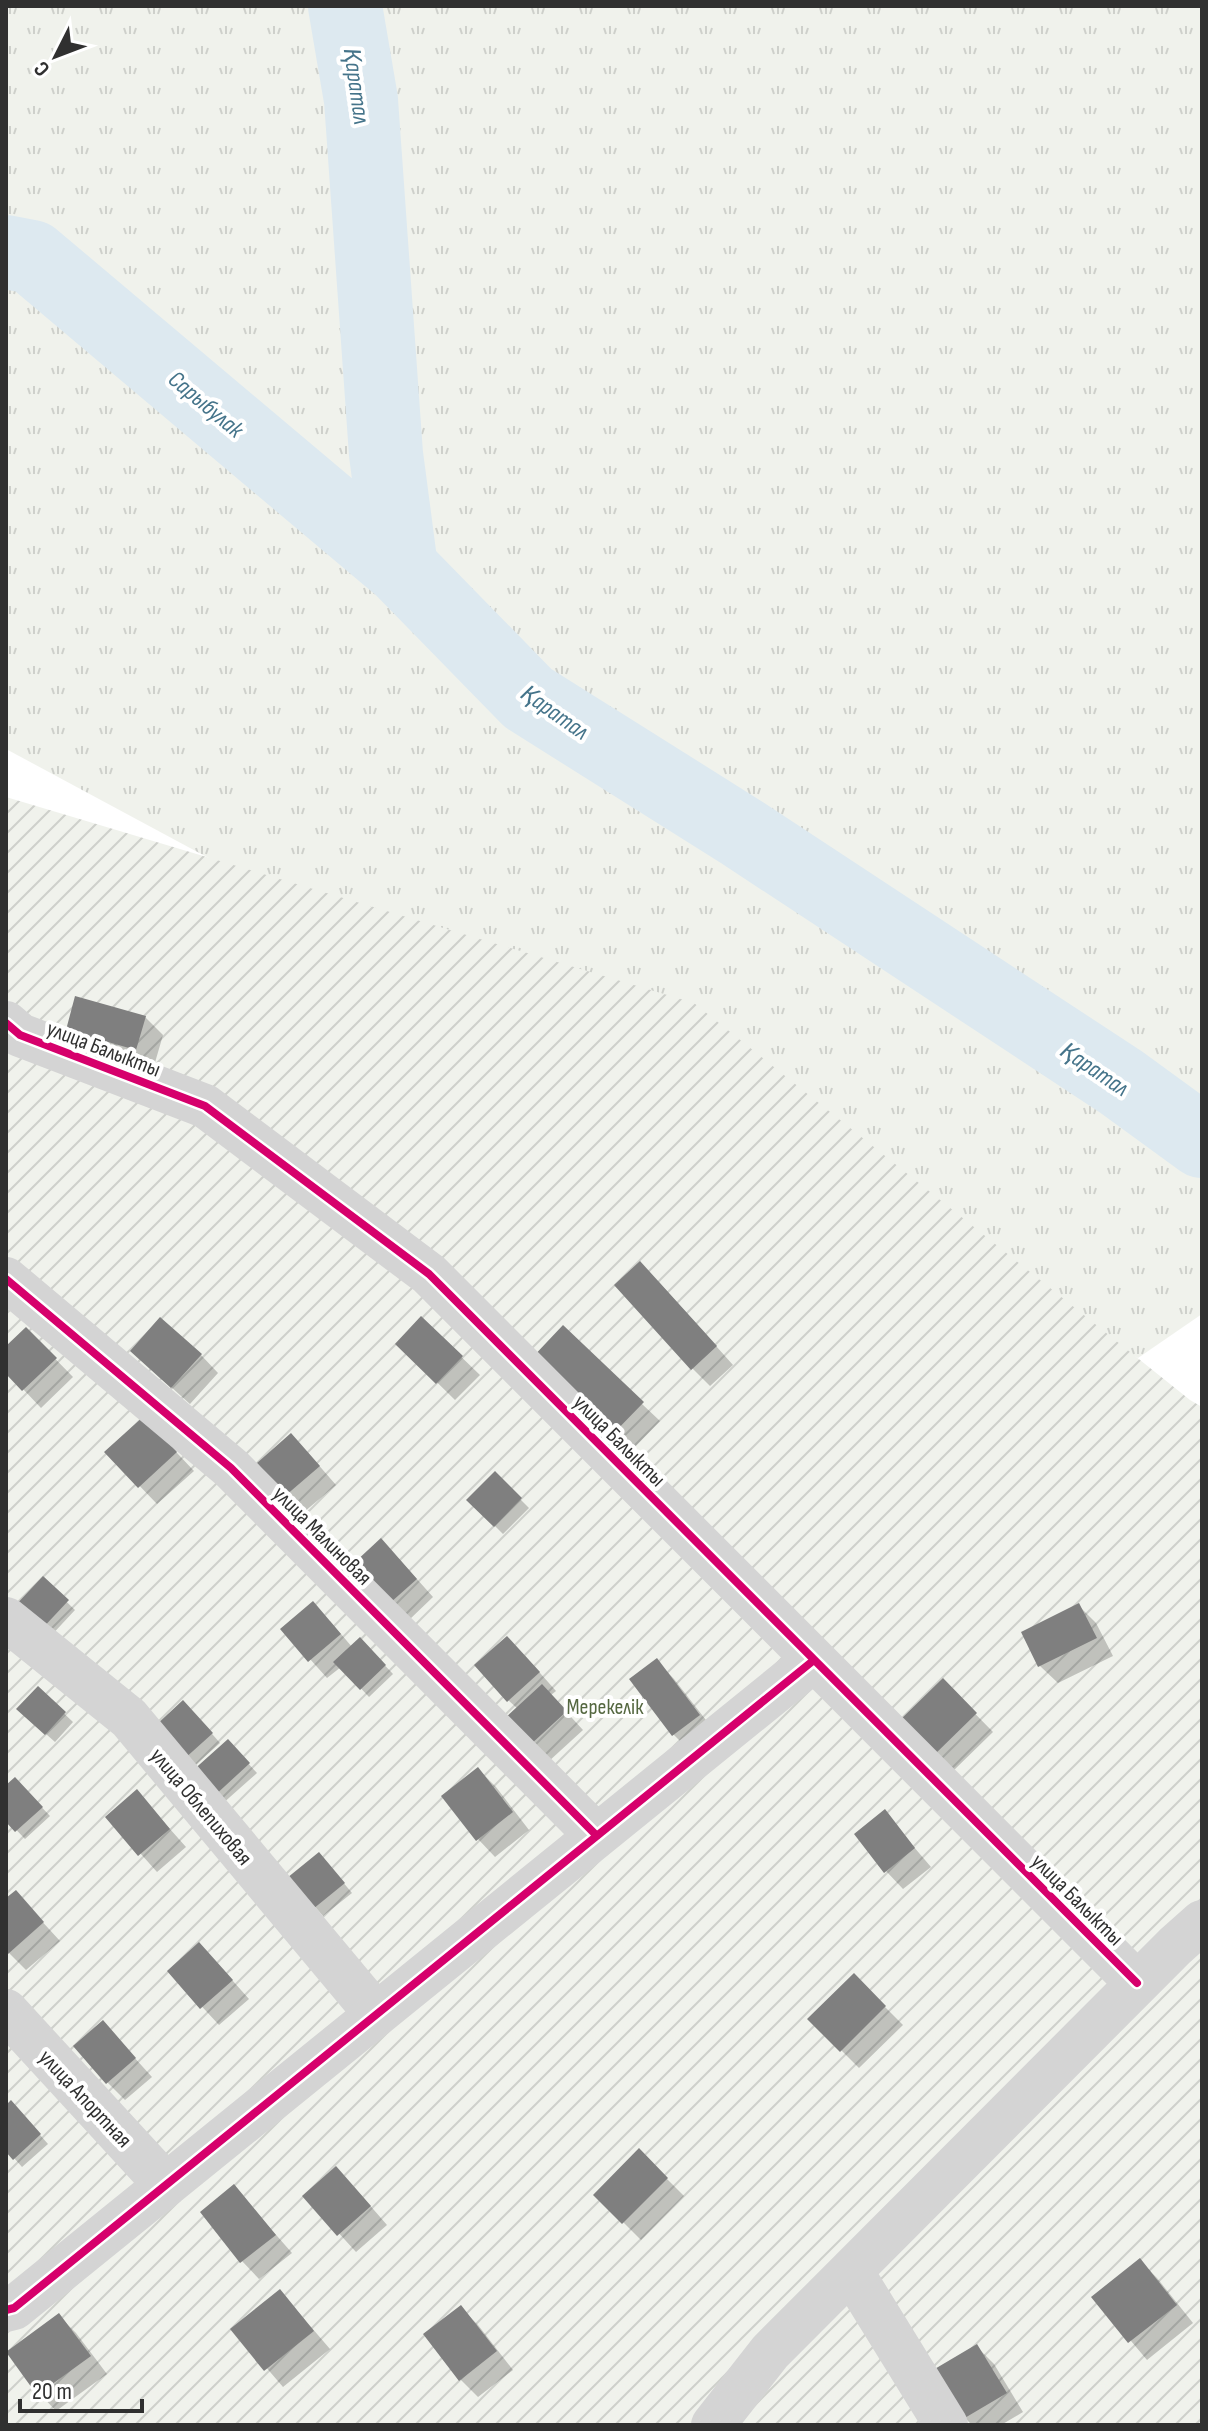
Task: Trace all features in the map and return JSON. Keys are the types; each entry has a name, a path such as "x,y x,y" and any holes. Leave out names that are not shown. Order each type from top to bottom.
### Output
{"street":[{"name":"улица Балыкты","path":"6,1023 20,1035 205,1106 429,1274 1137,1983"},
{"name":"улица Малиновая","path":"6,1279 231,1468 597,1836"},
{"name":"улица Облепиховая","path":"6,1619 129,1718 376,2014"},
{"path":"6,2310 14,2308 814,1660"},
{"path":"713,2425 770,2352 1137,1983 1202,1922"},
{"name":"улица Апортная","path":"6,2011 166,2185"},
{"path":"851,2271 946,2425"}],"green space":[{"path":"6,6 1202,6 1202,1314 1138,1358 6,749"},
{"name":"Мерекелік","path":"6,797 694,1003 1202,1407 1202,2425 6,2425"}],"building":[{"path":"75,996 146,1016 136,1050 66,1030"},
{"path":"640,1261 717,1346 691,1370 614,1285"},
{"path":"421,1316 463,1356 436,1384 395,1344"},
{"path":"160,1317 202,1354 171,1388 130,1351"},
{"path":"563,1325 644,1402 610,1437 529,1361"},
{"path":"26,1327 57,1358 22,1391 6,1374 6,1346"},
{"path":"144,1416 177,1452 138,1488 104,1452"},
{"path":"291,1433 320,1466 285,1496 257,1463"},
{"path":"495,1471 522,1498 494,1527 466,1500"},
{"path":"381,1538 417,1579 390,1603 354,1563"},
{"path":"43,1576 69,1600 39,1632 13,1608"},
{"path":"313,1601 341,1634 308,1662 280,1629"},
{"path":"1079,1603 1097,1638 1038,1667 1021,1632"},
{"path":"507,1636 540,1672 507,1702 474,1665"},
{"path":"360,1637 386,1665 360,1690 333,1662"},
{"path":"657,1658 700,1715 672,1736 629,1679"},
{"path":"943,1678 977,1713 932,1757 898,1722"},
{"path":"542,1684 567,1711 529,1746 504,1719"},
{"path":"38,1686 66,1712 45,1735 16,1709"},
{"path":"183,1700 213,1733 183,1760 154,1727"},
{"path":"228,1739 250,1763 212,1798 190,1773"},
{"path":"478,1767 513,1812 476,1841 441,1796"},
{"path":"15,1777 43,1807 15,1832 6,1822 6,1785"},
{"path":"137,1789 170,1829 138,1856 105,1817"},
{"path":"885,1809 915,1848 884,1873 854,1834"},
{"path":"319,1852 345,1883 313,1909 287,1878"},
{"path":"16,1890 44,1922 8,1954 6,1898"},
{"path":"199,1942 233,1980 200,2009 167,1971"},
{"path":"854,1973 886,2006 840,2052 807,2019"},
{"path":"103,2020 136,2058 106,2084 73,2046"},
{"path":"11,2100 41,2134 13,2160 6,2152 6,2105"},
{"path":"639,2148 668,2178 622,2224 593,2195"},
{"path":"336,2166 371,2206 337,2236 302,2196"},
{"path":"234,2184 276,2235 240,2263 200,2212"},
{"path":"1140,2258 1177,2305 1128,2343 1091,2297"},
{"path":"280,2289 314,2331 264,2371 230,2329"},
{"path":"461,2305 497,2351 459,2381 423,2334"},
{"path":"59,2313 91,2356 37,2395 6,2352"},
{"path":"977,2344 1007,2393 963,2419 933,2370"}],"waterway":[{"name":"Қаратал","path":"345,6 361,100 386,454 401,568"},
{"name":"Қаратал","path":"6,252 32,257 401,568 528,698 741,832 1121,1082 1202,1141"}],"cycle path":[{"path":"6,1023 20,1035 205,1106 429,1274 1137,1983"},
{"path":"6,1279 231,1468 597,1836"},
{"path":"6,2310 14,2308 814,1660"}],"water label":[{"name":"Сарыбулак","path":"206,404"}]}
